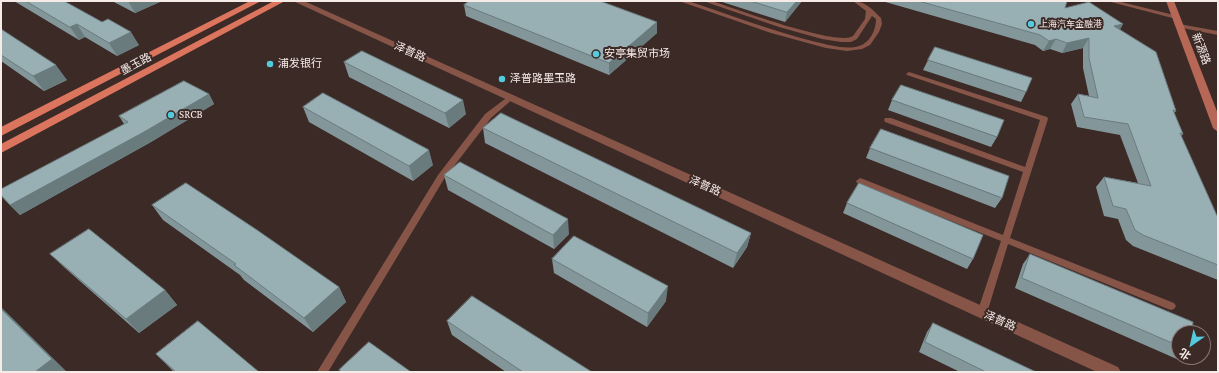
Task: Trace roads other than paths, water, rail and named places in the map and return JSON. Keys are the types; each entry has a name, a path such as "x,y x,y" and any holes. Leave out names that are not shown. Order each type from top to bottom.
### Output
{"main road":[{"name":"墨玉路","path":"1,132 257,1"},
{"name":"墨玉路","path":"1,149 281,1"}],"street":[{"name":"泽普路","path":"297,1 1113,372"},
{"name":"新源路","path":"1170,1 1218,128"}],"lane":[{"path":"682,1 818,44 847,49 860,48 868,44 878,30 879,20 869,10 856,1"},
{"path":"706,1 821,37 843,41 850,40 856,36 869,18 869,10"},
{"path":"1110,1 1218,33"},
{"path":"909,74 1044,119 982,313"},
{"path":"322,372 441,177 488,116 511,98"},
{"path":"888,120 1028,171"},
{"path":"860,181 1171,306"}],"place":[{"name":"上海汽车金融港","path":"1031,24"},
{"name":"安亭集贸市场","path":"596,54"},
{"name":"浦发银行","path":"270,64"},
{"name":"泽普路墨玉路","path":"502,79"},
{"name":"SRCB","path":"171,115"}]}
